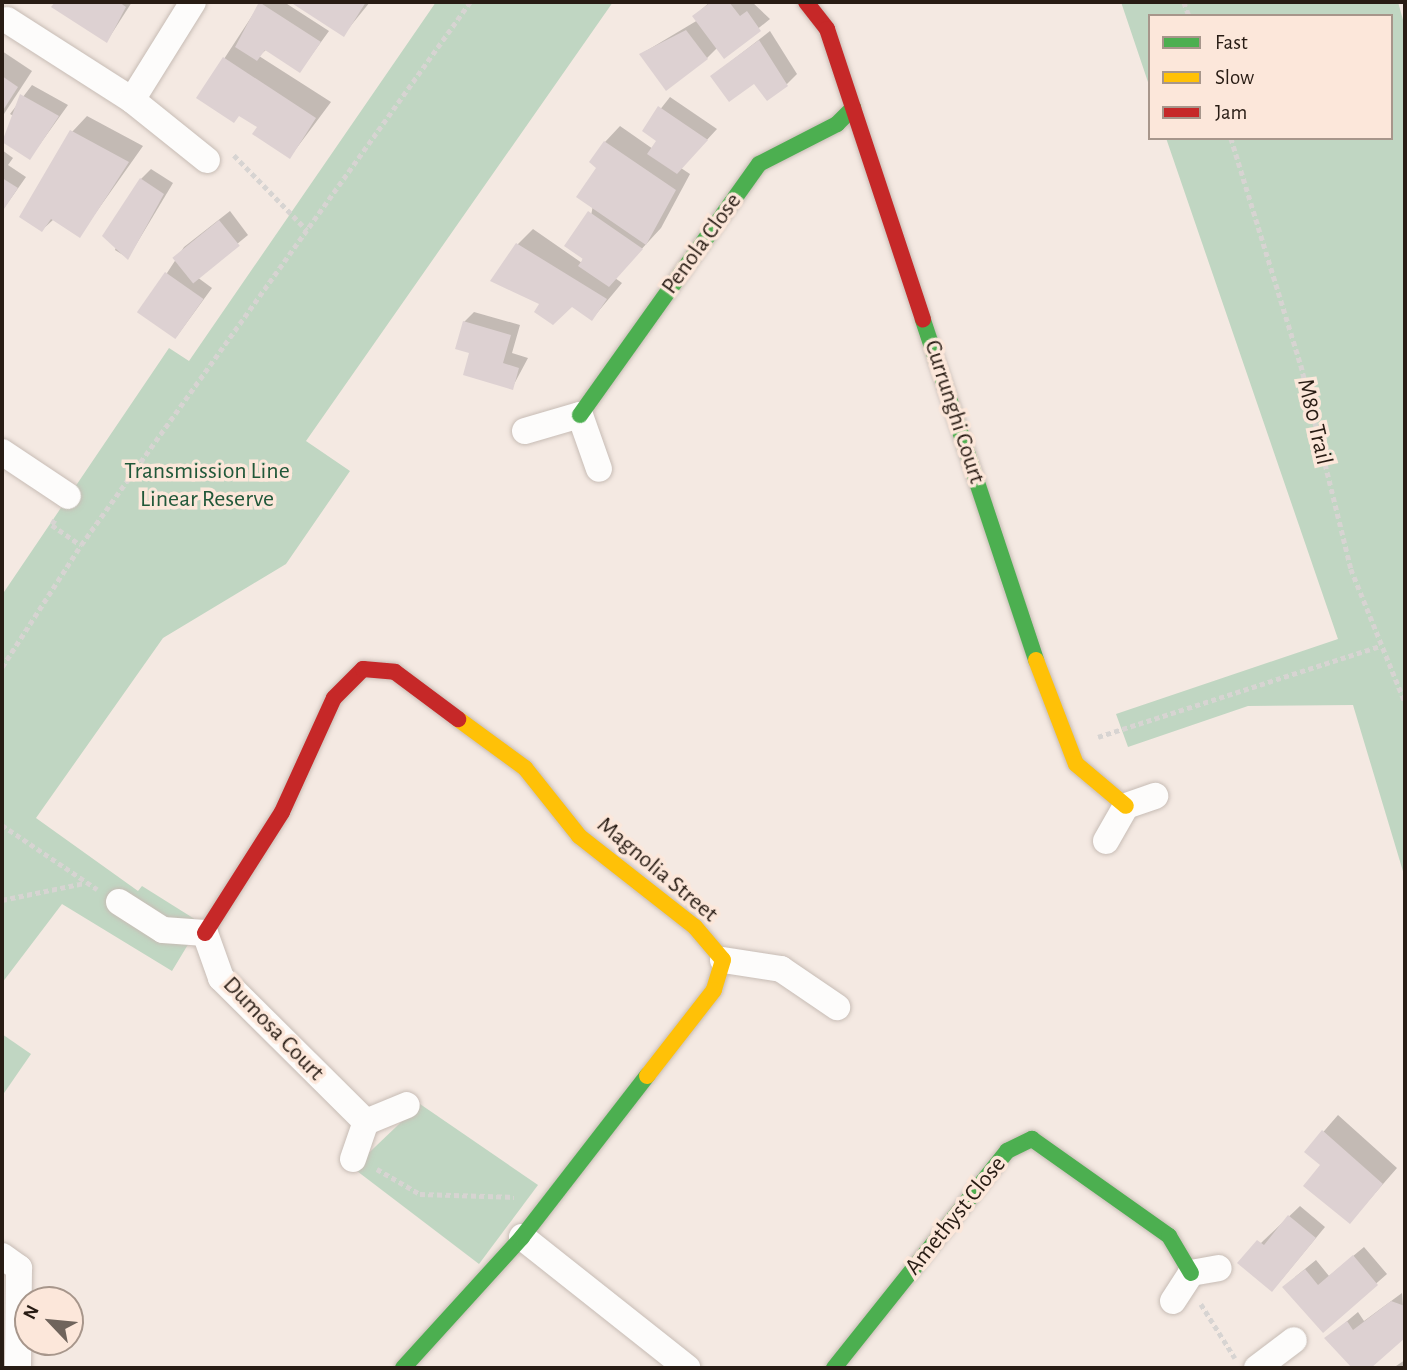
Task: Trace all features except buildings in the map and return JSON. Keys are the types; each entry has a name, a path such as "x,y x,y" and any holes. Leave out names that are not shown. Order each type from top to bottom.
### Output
{"street":[{"path":"132,100 193,2"},
{"name":"Currunghi Court","path":"806,2 827,29 1068,747 1076,764 1126,806"},
{"path":"7,20 132,100 207,160"},
{"name":"Penola Close","path":"580,415 759,164 837,124 853,108"},
{"path":"525,431 580,415 599,470"},
{"path":"2,452 68,496"},
{"name":"Magnolia Street","path":"205,933 282,812 334,698 363,669 395,672 525,768 579,836 695,927 723,960 714,990 522,1237 403,1368"},
{"path":"1106,841 1126,806 1155,796"},
{"path":"119,902 163,930 205,933"},
{"name":"Dumosa Court","path":"205,933 221,978 366,1122"},
{"path":"723,960 771,965 837,1007"},
{"path":"361,1161 366,1122 407,1105"},
{"name":"Amethyst Close","path":"834,1368 1007,1151 1032,1139 1169,1236 1186,1290"},
{"path":"522,1237 687,1368"},
{"path":"2,1255 19,1268 18,1368"},
{"path":"1186,1290 1219,1268"},
{"path":"1250,1367 1294,1340"}],"path":[{"path":"2,667 81,545 470,2"},
{"name":"M80 Trail","path":"1232,140 1301,365 1352,569 1380,646 1405,702"},
{"path":"207,160 234,155 307,230"},
{"path":"1068,747 1380,646"},
{"path":"2,825 86,883 119,902"},
{"path":"2,900 86,883"},
{"path":"361,1161 420,1194 508,1195 525,1204"},
{"path":"1186,1290 1250,1367"}],"green space":[{"name":"Transmission Line Linear Reserve","path":"436,2 613,2 306,441 350,471 286,564 163,638 36,818 138,891 142,886 201,923 172,971 62,904 2,983 2,595 169,348 189,361"},
{"path":"1121,2 1398,2 1405,27 1405,878 1353,705 1248,706 1128,747 1116,714 1338,639 1167,140 1393,140 1393,14 1148,14 1148,82"},
{"path":"2,1034 31,1054 2,1096"},
{"path":"420,1104 538,1185 479,1264 353,1168"}],"traffic: fast":[{"path":"580,415 759,164 837,124 853,108"},
{"path":"923,320 1036,660"},
{"path":"403,1368 522,1237 647,1076"},
{"path":"834,1368 1007,1151 1032,1139 1169,1236 1191,1273"}],"traffic: slow":[{"path":"1036,660 1076,764 1126,806"},
{"path":"458,719 525,768 579,836 695,927 723,960 714,990 647,1076"}],"traffic: jam":[{"path":"806,2 827,29 923,320"},
{"path":"205,933 282,812 334,698 363,669 395,672 458,719"}]}
